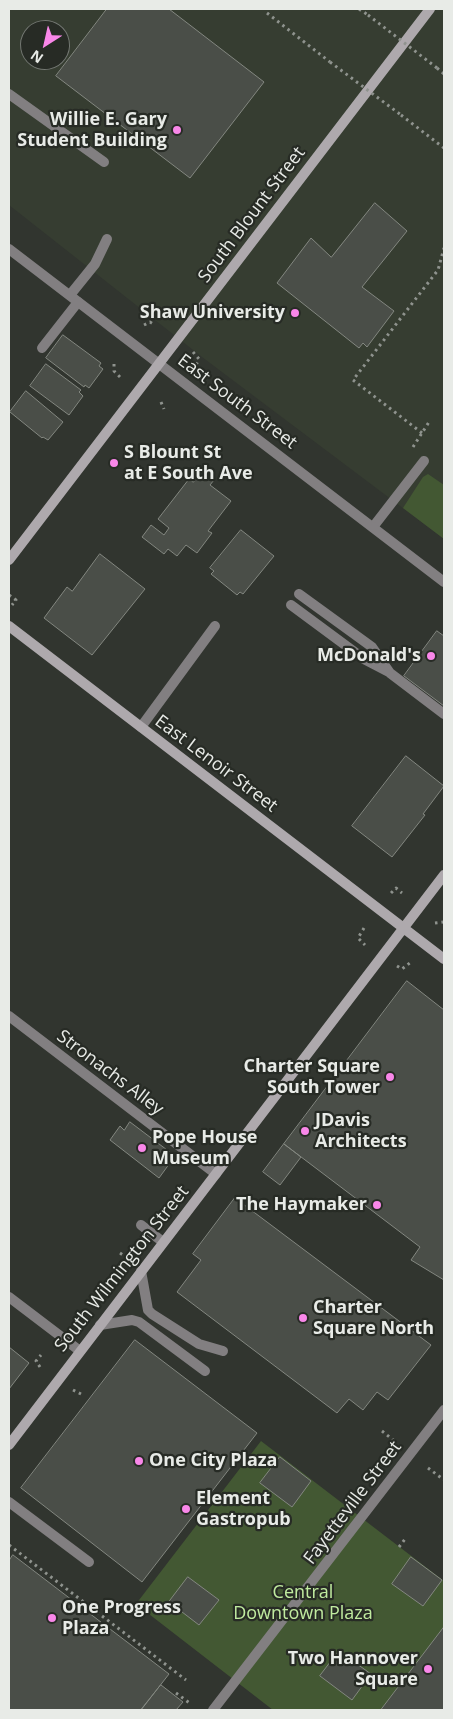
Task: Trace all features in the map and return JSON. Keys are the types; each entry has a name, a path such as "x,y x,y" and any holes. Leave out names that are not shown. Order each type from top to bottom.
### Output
{"main road":[{"name":"South Blount Street","path":"9,560 430,9"},
{"name":"East Lenoir Street","path":"9,626 444,959"},
{"name":"South Wilmington Street","path":"9,1445 444,875"}],"street":[{"path":"9,94 104,162"},
{"path":"42,348 95,264 107,239"},
{"name":"East South Street","path":"9,249 444,582"},
{"path":"373,527 424,461"},
{"path":"299,594 372,647 390,673"},
{"path":"291,605 364,659 390,673 444,714"},
{"path":"142,727 215,626"},
{"name":"Stronachs Alley","path":"9,1016 216,1174"},
{"path":"141,1225 163,1242"},
{"path":"142,1271 148,1310 152,1314 198,1344 224,1351"},
{"path":"9,1297 80,1351"},
{"path":"100,1325 132,1320 138,1322 205,1371"},
{"name":"Fayetteville Street","path":"213,1710 444,1410"},
{"path":"9,1502 89,1562"}],"path":[{"path":"359,9 444,74"},
{"path":"266,13 444,148"},
{"path":"422,433 353,380 438,270 444,248"},
{"path":"144,325 150,322 155,325"},
{"path":"193,352 200,359 195,367"},
{"path":"114,364 114,372 120,377"},
{"path":"160,402 164,408"},
{"path":"9,595 16,600 12,605"},
{"path":"391,893 396,888 402,893"},
{"path":"435,923 443,922"},
{"path":"364,928 358,938 365,945"},
{"path":"402,969 411,962"},
{"path":"120,1253 126,1257"},
{"path":"40,1367 36,1361 41,1355"},
{"path":"70,1389 81,1394"},
{"path":"382,1431 397,1443"},
{"path":"428,1468 444,1480"},
{"path":"399,1547 405,1539"},
{"path":"9,1545 186,1680"},
{"path":"176,1693 191,1704"}],"shaded area":[{"name":"Shaw University","path":"9,9 444,9 444,539 202,357 9,205"}],"green space":[{"path":"428,474 444,485 444,539 403,508 423,477"},
{"name":"Central Downtown Plaza","path":"261,1441 444,1581 444,1627 381,1710 273,1710 136,1604"}],"building":[{"name":"Willie E. Gary Student Building","path":"107,9 169,9 264,82 190,178 56,76 61,70 70,70 70,58"},
{"path":"375,203 407,231 362,287 394,311 367,347 363,343 359,348 277,283 311,238 331,257"},
{"path":"63,335 101,363 99,366 103,369 89,388 85,385 84,387 46,358"},
{"path":"46,364 81,390 79,392 83,396 69,415 30,386"},
{"path":"26,391 63,422 48,440 42,438 10,412"},
{"path":"202,471 214,480 210,485 231,501 208,531 212,533 197,553 186,545 177,556 168,549 164,554 142,537 151,525 164,535 169,528 158,519 189,479 193,482"},
{"path":"241,530 274,556 243,594 240,592 237,595 211,574 214,571 210,568"},
{"path":"100,554 145,589 92,655 44,618 67,587 72,591"},
{"name":"McDonald's","path":"437,631 444,636 444,706 404,676"},
{"path":"406,756 444,786 423,814 425,815 392,857 352,826"},
{"name":"Charter Square South Tower","path":"407,981 444,1010 444,1280 411,1260 420,1247 284,1144"},
{"name":"Pope House Museum","path":"130,1122 175,1156 159,1178 110,1140 120,1126 124,1130"},
{"path":"284,1144 301,1157 280,1185 263,1172"},
{"name":"Charter Square North","path":"235,1198 431,1345 388,1400 377,1392 363,1410 349,1399 337,1413 177,1292 201,1260 193,1254"},
{"name":"One City Plaza","path":"135,1340 257,1433 142,1582 21,1488"},
{"path":"9,1347 29,1363 9,1389"},
{"path":"280,1457 311,1481 292,1507 260,1483"},
{"name":"One Progress Plaza","path":"13,1555 169,1674 141,1710 9,1710 9,1561"},
{"path":"411,1557 442,1580 423,1606 392,1584"},
{"path":"188,1577 219,1600 199,1625 169,1602"},
{"name":"Two Hannover Square","path":"444,1627 444,1710 381,1710"},
{"path":"339,1651 371,1674 352,1700 320,1676"},
{"path":"161,1685 183,1702 176,1710 141,1710"}],"place":[{"name":"Willie E. Gary Student Building","path":"177,130"},
{"name":"Shaw University","path":"295,313"},
{"name":"S Blount St at E South Ave","path":"114,463"},
{"name":"McDonald's","path":"431,656"},
{"name":"Charter Square South Tower","path":"390,1077"},
{"name":"JDavis Architects","path":"305,1131"},
{"name":"Pope House Museum","path":"142,1148"},
{"name":"The Haymaker","path":"377,1205"},
{"name":"Charter Square North","path":"303,1318"},
{"name":"One City Plaza","path":"139,1461"},
{"name":"Element Gastropub","path":"186,1509"},
{"name":"One Progress Plaza","path":"52,1618"},
{"name":"Two Hannover Square","path":"428,1669"}]}
